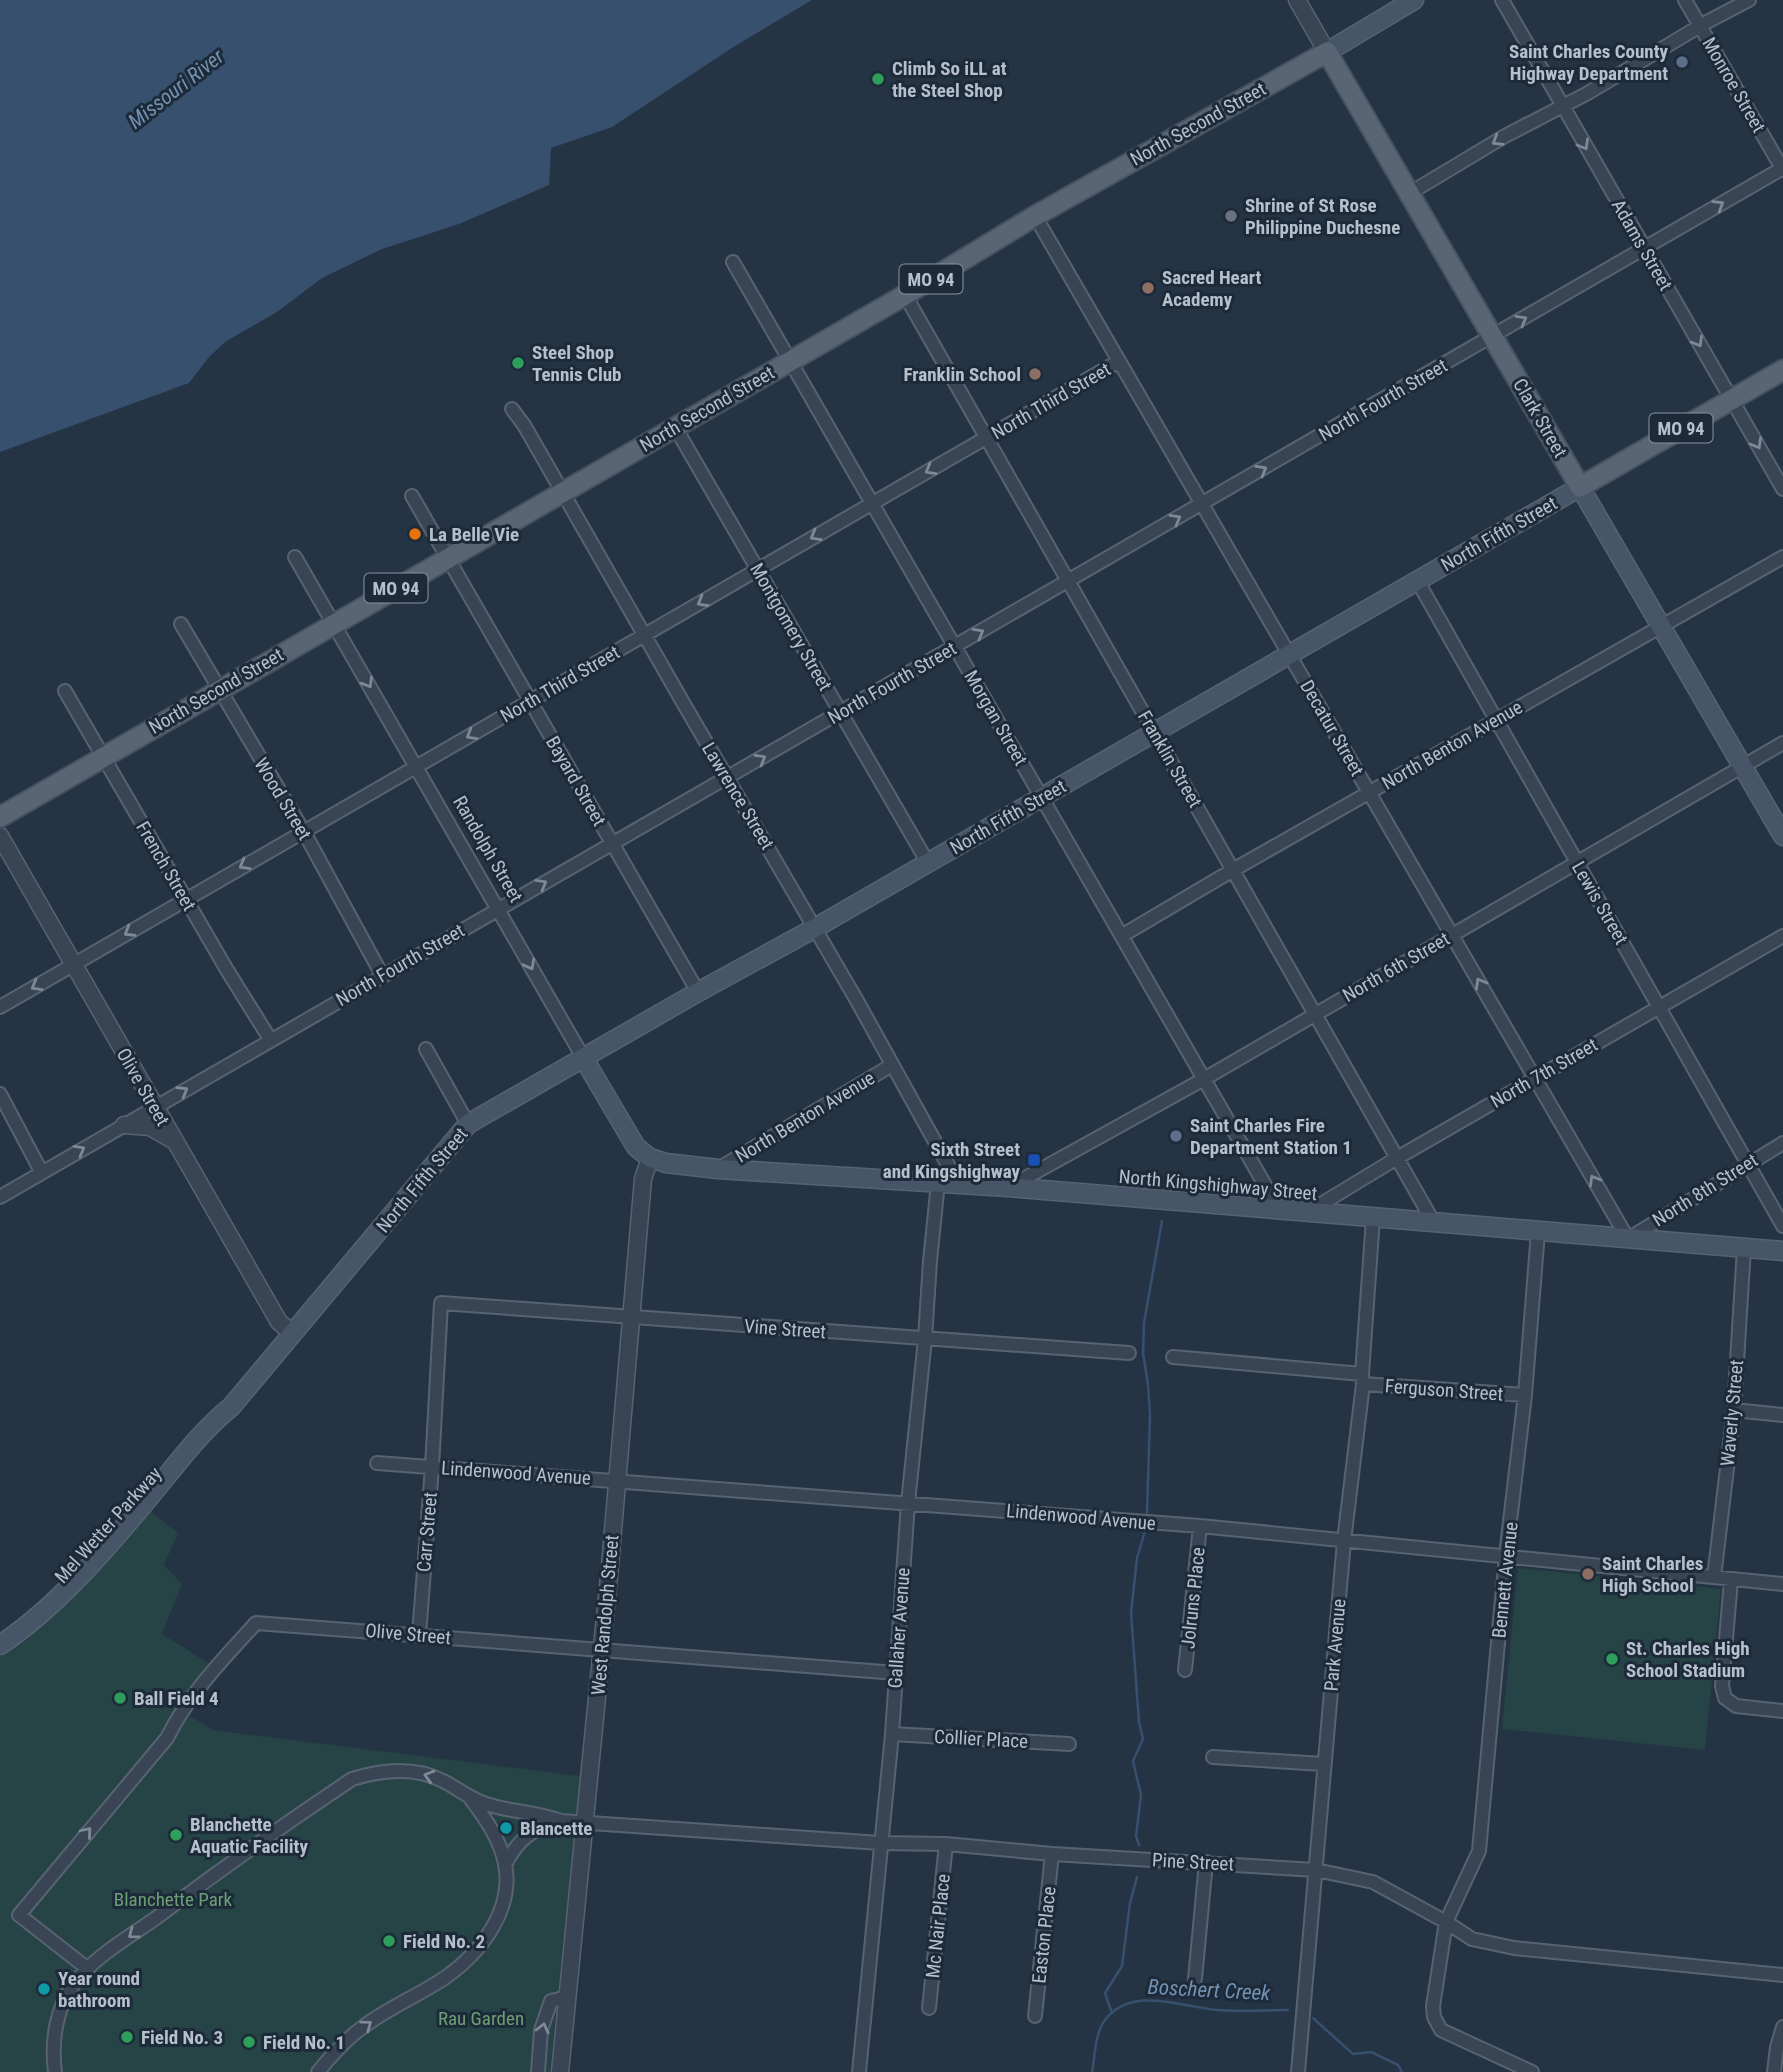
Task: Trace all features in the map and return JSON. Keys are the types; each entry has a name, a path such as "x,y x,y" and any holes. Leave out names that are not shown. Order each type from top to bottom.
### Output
{"main road":[{"name":"North Second Street","path":"0,817 905,295 1035,216 1414,0"},
{"name":"Clark Street","path":"1327,52 1783,836"},
{"name":"North Fifth Street","path":"292,1333 468,1124 815,928 1783,370"},
{"name":"Randolph Street","path":"584,1059 629,1138 650,1158"},
{"name":"North Kingshighway Street","path":"650,1158 718,1169 1008,1187 1783,1251"},
{"name":"Mel Wetter Parkway","path":"0,1656 27,1638 220,1429 231,1407 292,1333"},
{"name":"Mel Wetter Parkway","path":"0,1645 69,1593"}],"street":[{"name":"Clark Street","path":"1297,0 1327,52"},
{"name":"Adams Street","path":"1503,0 1783,489"},
{"name":"Monroe Street","path":"1685,0 1783,169"},
{"path":"1410,193 1505,136 1749,0"},
{"name":"North Fourth Street","path":"0,1197 1783,169"},
{"name":"Decatur Street","path":"1035,216 1628,1239"},
{"name":"Morgan Street","path":"733,262 1280,1211"},
{"name":"Franklin Street","path":"905,295 1434,1223"},
{"name":"North Third Street","path":"0,1007 1119,361"},
{"name":"Lawrence Street","path":"512,410 524,425 815,928 959,1185"},
{"name":"Montgomery Street","path":"675,427 928,863"},
{"name":"Bayard Street","path":"412,496 698,992"},
{"name":"Randolph Street","path":"295,557 584,1059"},
{"name":"North Benton Avenue","path":"1123,935 1783,557"},
{"name":"Lewis Street","path":"1417,580 1783,1226"},
{"name":"Wood Street","path":"180,624 304,832 382,975"},
{"name":"French Street","path":"65,691 185,899 270,1039"},
{"name":"North 6th Street","path":"1008,1187 1204,1079 1783,743"},
{"name":"Olive Street","path":"0,836 279,1322 292,1333"},
{"name":"North 7th Street","path":"1306,1213 1783,936"},
{"path":"426,1049 468,1124"},
{"name":"North Benton Avenue","path":"718,1169 892,1065"},
{"path":"0,1094 42,1172"},
{"path":"124,1125 150,1126 177,1143"},
{"name":"North 8th Street","path":"1628,1239 1783,1143"},
{"name":"West Randolph Street","path":"560,2072 602,1652 643,1179 650,1158"},
{"name":"Gallaher Avenue","path":"859,2072 892,1734 908,1503 938,1183"},
{"name":"Park Avenue","path":"1298,2072 1323,1764 1344,1541 1363,1379 1373,1218"},
{"name":"Bennett Avenue","path":"1532,2072 1441,2030 1434,2017 1433,2006 1446,1922 1479,1851 1506,1555 1525,1395 1538,1231"},
{"name":"Waverly Street","path":"1714,1577 1734,1410 1744,1248"},
{"name":"Vine Street","path":"441,1303 1129,1353"},
{"name":"Carr Street","path":"419,1635 441,1303"},
{"path":"1173,1357 1363,1379"},
{"name":"Ferguson Street","path":"1363,1379 1525,1395"},
{"path":"1734,1410 1783,1415"},
{"name":"Lindenwood Avenue","path":"377,1463 1200,1527 1783,1584"},
{"name":"Jolruns Place","path":"1185,1670 1200,1527"},
{"path":"1731,1580 1722,1686 1725,1698 1736,1706 1783,1710"},
{"name":"Olive Street","path":"88,1969 19,1915 167,1738 174,1723 191,1701 256,1623 896,1673"},
{"name":"Collier Place","path":"892,1734 1069,1744"},
{"path":"1213,1757 1323,1764"},
{"path":"55,2072 55,2028 75,1982 88,1969 222,1869 352,1779 377,1772 412,1771 440,1779 469,1797 486,1819 499,1844 506,1882 500,1914 488,1936 470,1957 447,1976 363,2027 318,2072"},
{"name":"Pine Street","path":"469,1797 561,1821 585,1824 880,1843 946,1844 1052,1854 1316,1870 1373,1882 1472,1939 1514,1948 1783,1975"},
{"path":"505,1865 514,1846 545,1825 561,1821"},
{"name":"Mc Nair Place","path":"929,2008 946,1844"},
{"name":"Easton Place","path":"1035,2016 1052,1854"},
{"path":"1195,1979 1206,1862"},
{"path":"538,2072 541,2030 551,2001 567,1997"},
{"path":"1774,2072 1783,2027"}],"green space":[{"name":"Blanchette Park","path":"150,1511 178,1533 164,1565 182,1584 162,1634 216,1668 175,1723 182,1725 190,1716 213,1730 580,1776 550,2072 0,2072 0,1656 61,1607"},
{"name":"St. Charles High School Stadium","path":"1518,1568 1721,1589 1705,1750 1502,1729"}],"water":[{"name":"Missouri River","path":"0,0 812,0 735,46 612,127 551,148 549,185 459,224 382,249 322,278 277,312 225,342 209,357 189,383 0,452"}],"waterway":[{"path":"1147,1513 1150,1415 1143,1353 1144,1323 1162,1221"},
{"path":"1139,1845 1136,1836 1141,1795 1133,1761 1143,1739 1139,1722 1131,1613 1137,1558 1145,1531"},
{"path":"1112,2013 1105,1993 1122,1966 1130,1903 1137,1877"},
{"name":"Boschert Creek","path":"1092,2072 1097,2038 1102,2025 1116,2009 1129,2003 1158,2001 1217,2010 1288,2010"},
{"name":"Boschert Creek","path":"1313,2018 1353,2054 1371,2052 1398,2065 1402,2072"}],"place":[{"name":"Saint Charles County Highway Department","path":"1682,62"},
{"name":"Climb So iLL at the Steel Shop","path":"878,79"},
{"name":"Shrine of St Rose Philippine Duchesne","path":"1231,216"},
{"name":"Sacred Heart Academy","path":"1148,288"},
{"name":"Steel Shop Tennis Club","path":"518,363"},
{"name":"Franklin School","path":"1035,374"},
{"name":"La Belle Vie","path":"415,534"},
{"name":"Saint Charles Fire Department Station 1","path":"1176,1136"},
{"name":"Sixth Street and Kingshighway","path":"1034,1160"},
{"name":"Saint Charles High School","path":"1588,1574"},
{"name":"St. Charles High School Stadium","path":"1612,1659"},
{"name":"Ball Field 4","path":"120,1698"},
{"name":"Blancette","path":"506,1828"},
{"name":"Blanchette Aquatic Facility","path":"176,1835"},
{"name":"Field No. 2","path":"389,1941"},
{"name":"Year round bathroom","path":"44,1989"},
{"name":"Field No. 3","path":"127,2037"},
{"name":"Field No. 1","path":"249,2042"}],"park label":[{"name":"Rau Garden","path":"481,2018"}]}
